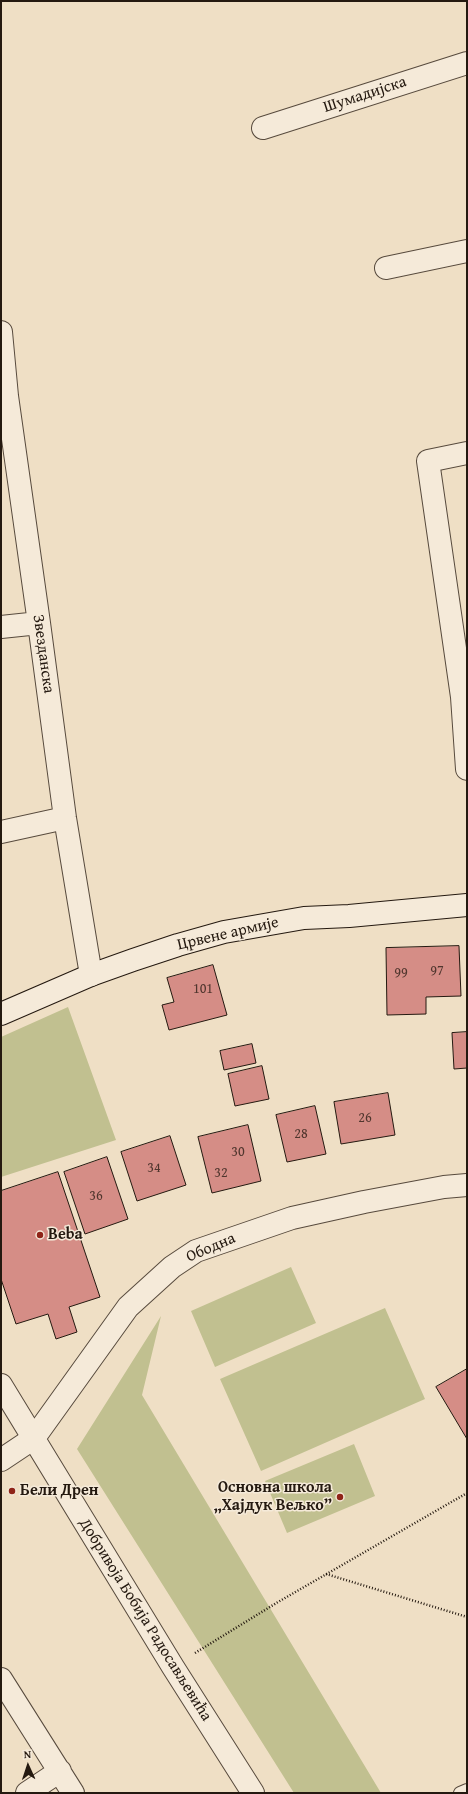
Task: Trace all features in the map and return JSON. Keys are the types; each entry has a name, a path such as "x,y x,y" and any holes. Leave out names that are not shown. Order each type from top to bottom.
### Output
{"street":[{"name":"Шумадијска","path":"263,128 467,62"},
{"path":"386,268 467,251"},
{"name":"Звезданска","path":"1,332 4,396 40,623 65,818 91,976"},
{"path":"467,453 428,461 465,697 467,769"},
{"path":"1,627 40,623"},
{"path":"1,832 65,818"},
{"name":"Црвене армије","path":"1,1014 91,976 178,945 224,932 304,918 349,916 467,905"},
{"name":"Ободна","path":"34,1438 128,1307 172,1267 196,1252 292,1218 364,1202 444,1187 467,1185"},
{"name":"Добривоја Бобија Радосављевића","path":"1,1385 173,1667 253,1793"},
{"path":"1,1460 34,1438"},
{"path":"1,1679 73,1793"},
{"path":"27,1793 60,1771"}],"lane":[{"path":"460,1793 467,1790"}],"path":[{"path":"173,1667 326,1574 467,1493"},
{"path":"326,1574 467,1617"}],"shaded area":[{"path":"68,1007 116,1140 1,1177 1,1037"},
{"path":"291,1267 316,1323 215,1367 191,1311"},
{"path":"385,1308 425,1399 261,1471 220,1379"},
{"path":"161,1316 142,1395 381,1793 294,1793 77,1449"},
{"path":"354,1444 375,1496 287,1533 265,1481"}],"building":[{"path":"459,946 461,996 426,997 426,1014 387,1015 386,948"},
{"path":"213,965 227,1015 169,1030 162,1005 174,1002 167,978"},
{"path":"467,1032 467,1068 454,1069 452,1033"},
{"path":"252,1044 256,1063 224,1070 220,1051"},
{"path":"262,1066 269,1099 235,1106 228,1074"},
{"path":"388,1093 395,1135 341,1144 334,1102"},
{"path":"315,1106 326,1154 287,1162 276,1115"},
{"path":"248,1125 261,1181 212,1193 198,1137"},
{"path":"170,1136 186,1185 137,1201 121,1152"},
{"path":"107,1157 128,1219 85,1234 64,1172"},
{"name":"Beba","path":"58,1172 100,1297 69,1307 77,1332 56,1339 48,1314 16,1324 1,1279 1,1191"},
{"path":"467,1369 467,1439 436,1387"}],"place":[{"name":"Beba","path":"40,1235"},
{"name":"Бели Дрен","path":"12,1491"},
{"name":"Основна школа „Хајдук Вељко”","path":"340,1497"}]}
